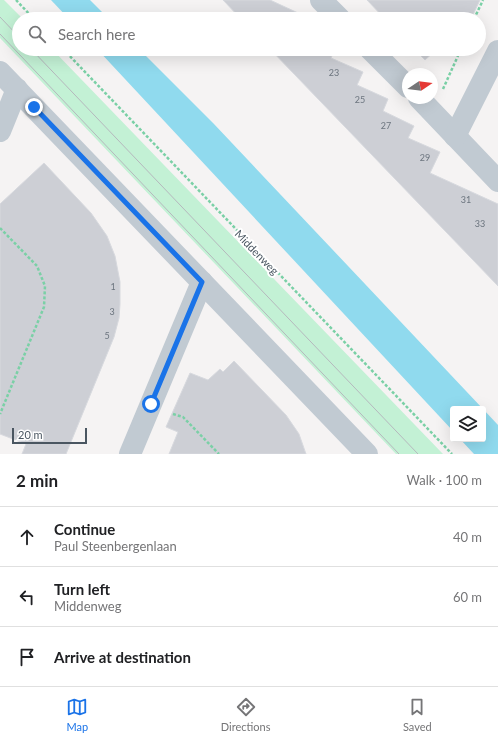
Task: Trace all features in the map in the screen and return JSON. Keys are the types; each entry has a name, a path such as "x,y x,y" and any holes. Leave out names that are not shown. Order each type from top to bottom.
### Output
{"street":[{"path":"321,0 333,12"},
{"path":"456,136 498,51"},
{"path":"377,56 402,81"},
{"path":"0,72 367,454"},
{"path":"0,131 17,90"},
{"path":"426,105 498,181"},
{"path":"130,454 202,282"}],"path":[{"path":"16,0 27,12"},
{"path":"477,12 483,0"},
{"name":"Middenweg","path":"70,56 452,454"},
{"path":"426,105 457,56"},
{"path":"0,228 37,266 45,286 44,307 0,414"},
{"path":"167,412 183,417 219,454"}],"green space":[{"path":"0,0 4,0 16,12 12,12 12,51 0,38"},
{"path":"17,56 59,56 443,454 396,454"}],"water":[{"path":"51,0 90,0 102,12 62,12"},
{"path":"104,56 146,56 214,124 480,406 450,406 450,428"},
{"path":"486,412 498,425 498,454 474,454 463,442 486,442"}],"building":[{"path":"223,0 270,0 296,12 234,12"},
{"path":"367,0 480,0 474,12 378,12"},
{"path":"277,56 332,56 331,58 363,72 357,85 388,99 383,111 414,126 408,138 440,152 430,173 498,204 498,286"},
{"path":"421,56 429,56 425,60"},
{"path":"44,163 91,213 107,236 115,256 120,282 119,318 114,337 66,454 22,454 26,444 0,434 0,204"},
{"path":"234,361 286,415 299,434 306,454 169,454 178,432 166,427 190,373 208,380 220,369 223,372"}],"tram line":[{"path":"0,17 12,30"},
{"path":"0,34 12,47"},
{"path":"21,56 399,454"},
{"path":"38,56 418,454"}],"route":[{"path":"34,107 202,282 151,404"}]}
